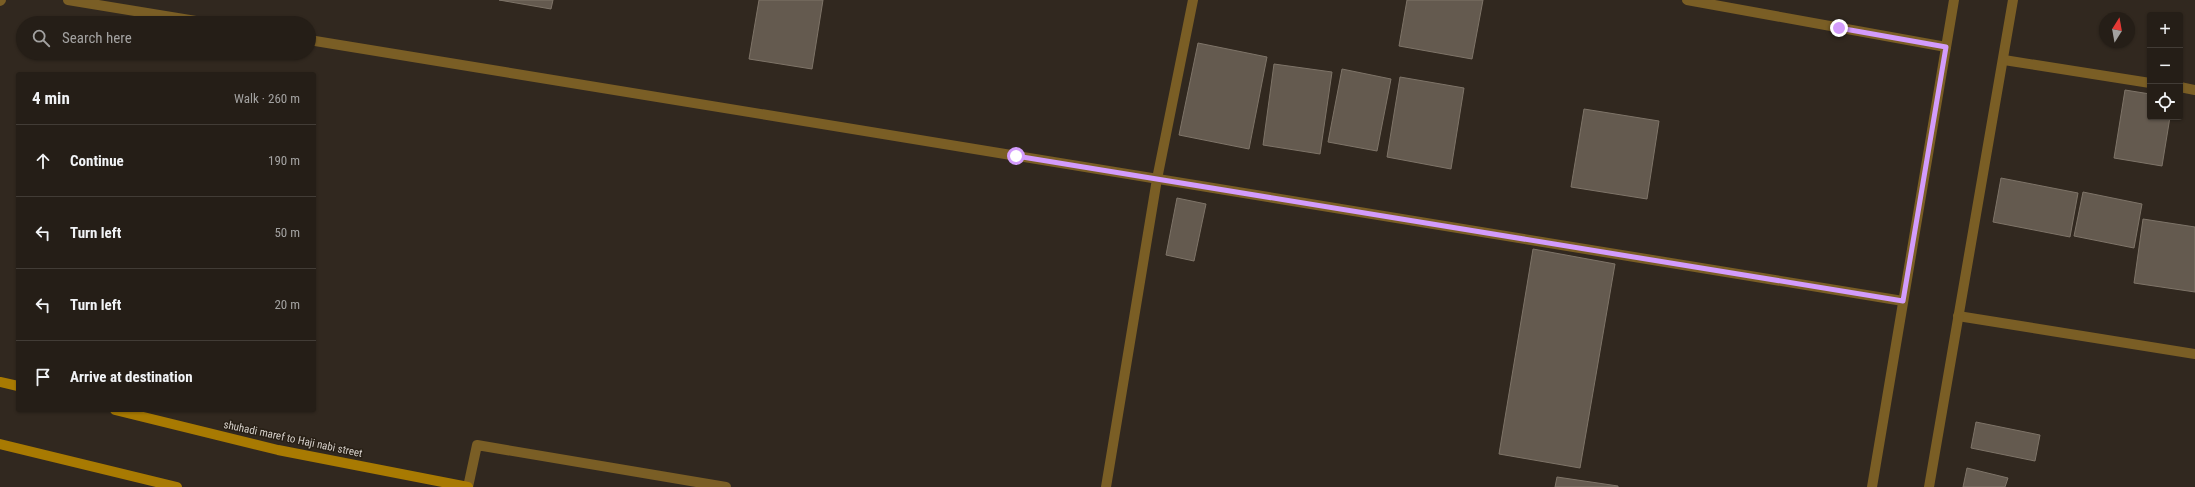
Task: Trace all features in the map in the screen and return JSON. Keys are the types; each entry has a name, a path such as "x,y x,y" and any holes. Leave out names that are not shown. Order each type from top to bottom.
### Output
{"main road":[{"path":"0,382 16,386"},
{"name":"shuhadi maref to Haji nabi street","path":"123,412 278,450 468,487"},
{"path":"0,444 177,487"}],"street":[{"path":"68,0 165,16"},
{"path":"1106,487 1157,179 1193,0"},
{"path":"1687,0 1946,47"},
{"path":"1872,487 1954,0"},
{"path":"1929,487 2004,60 2013,0"},
{"path":"316,41 1903,301"},
{"path":"2004,60 2147,83"},
{"path":"2183,88 2195,90"},
{"path":"1958,316 2195,354"},
{"path":"468,487 477,445 726,487"}],"building":[{"path":"499,0 553,0 551,9"},
{"path":"759,0 823,0 812,69 749,59"},
{"path":"1407,0 1483,0 1472,59 1399,46"},
{"path":"1198,43 1267,57 1249,149 1179,135"},
{"path":"1274,64 1332,72 1320,154 1263,145"},
{"path":"1342,69 1391,79 1377,151 1328,142"},
{"path":"1400,77 1464,88 1451,169 1387,157"},
{"path":"2125,90 2147,94 2147,120 2170,120 2162,166 2114,158"},
{"path":"1584,109 1659,121 1647,199 1571,187"},
{"path":"2001,178 2078,193 2070,237 1993,222"},
{"path":"2083,192 2142,204 2134,248 2074,236"},
{"path":"1177,198 1206,204 1194,261 1166,255"},
{"path":"2143,219 2195,227 2195,292 2134,283"},
{"path":"1533,249 1615,264 1580,468 1499,454"},
{"path":"1976,422 2040,435 2035,461 1971,448"},
{"path":"1967,468 2008,478 2005,487 1963,487"},
{"path":"1557,477 1618,486 1618,487 1555,487"}],"route":[{"path":"1016,156 1903,301 1946,47 1839,28"}]}
